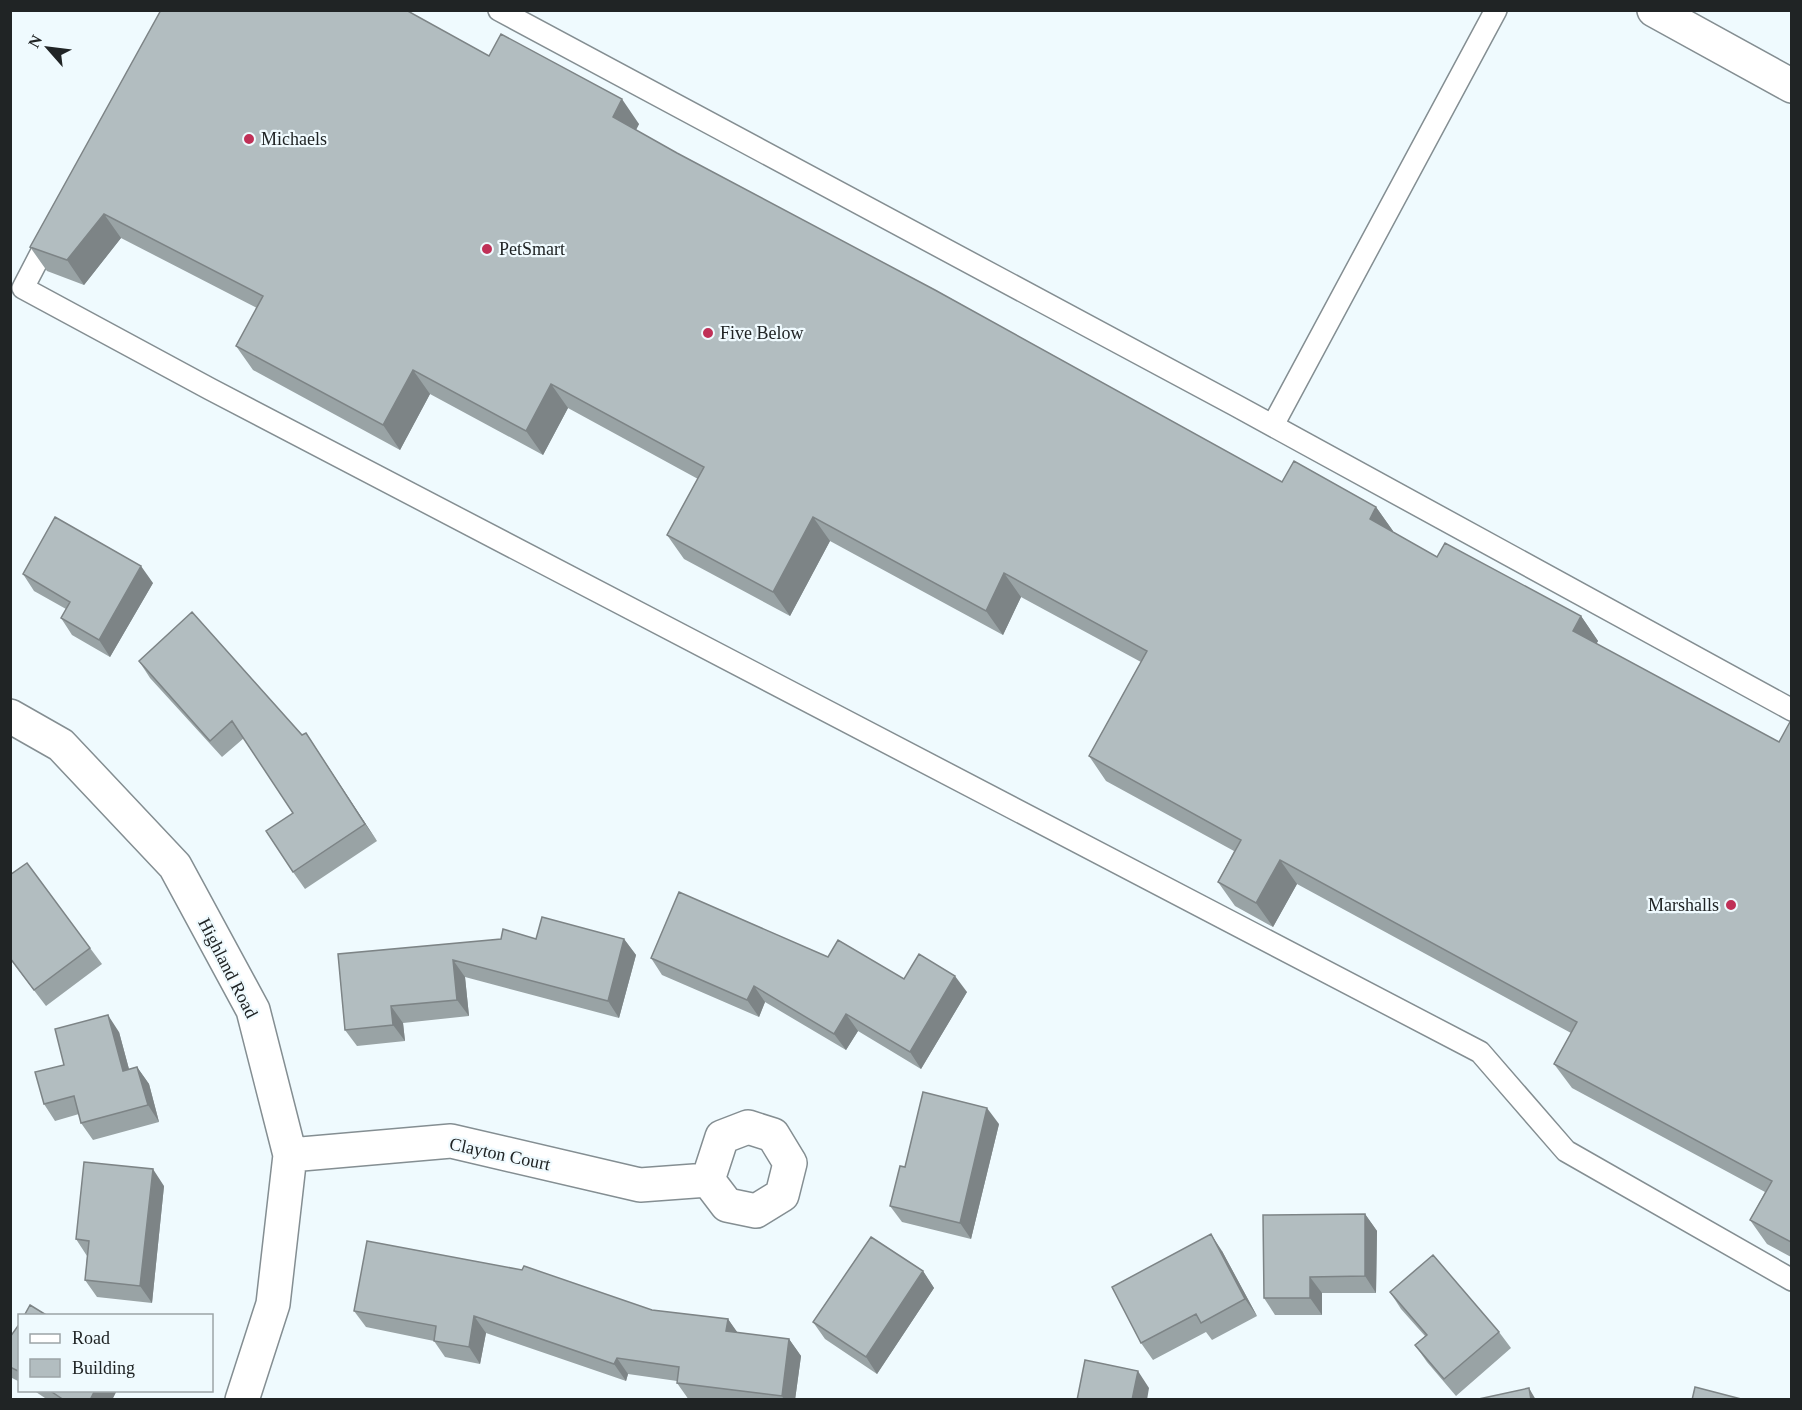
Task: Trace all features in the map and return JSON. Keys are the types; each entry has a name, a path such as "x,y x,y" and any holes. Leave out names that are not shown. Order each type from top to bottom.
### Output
{"street":[{"path":"1654,10 1791,86"},
{"name":"Highland Road","path":"10,716 61,745 175,866 253,1010 290,1155 273,1304 242,1400"},
{"name":"Clayton Court","path":"290,1155 451,1141 640,1185 708,1180"}],"lane":[{"path":"499,10 1273,425 1791,710"},
{"path":"1273,425 1496,10"},
{"path":"61,216 23,288 231,400 1480,1052 1566,1150 1791,1280"}],"building":[{"path":"161,10 406,10 489,56 501,34 622,99 613,117 935,290 1282,482 1294,461 1376,507 1370,519 1437,557 1445,543 1581,616 1573,631 1779,742 1791,720 1791,1242 1750,1220 1772,1181 1554,1064 1577,1022 1280,860 1256,903 1218,882 1241,840 1089,756 1147,651 1004,573 986,611 813,517 773,592 667,535 704,467 551,384 526,431 413,370 383,425 236,346 263,296 104,214 67,260 30,247"},
{"path":"55,517 141,566 99,640 61,618 70,602 23,574"},
{"path":"192,612 302,735 306,733 365,824 293,872 266,831 293,813 232,721 210,741 139,661"},
{"path":"27,863 90,948 34,990 10,958 10,875"},
{"path":"679,892 828,957 838,940 904,979 919,954 955,976 910,1052 846,1014 834,1034 754,986 747,1000 651,958"},
{"path":"542,917 624,939 608,1001 453,960 457,1000 391,1006 393,1025 345,1030 338,954 501,939 503,929 536,939"},
{"path":"108,1015 123,1071 137,1067 148,1105 81,1123 74,1096 44,1104 35,1072 64,1065 55,1029"},
{"path":"923,1092 987,1108 960,1223 890,1206 900,1166 905,1167"},
{"path":"84,1162 153,1169 140,1286 85,1280 89,1241 76,1239"},
{"path":"1365,1214 1365,1276 1310,1277 1310,1298 1264,1298 1263,1215"},
{"path":"1211,1234 1245,1299 1201,1323 1196,1314 1141,1343 1112,1287"},
{"path":"871,1237 923,1271 866,1357 813,1322"},
{"path":"367,1241 522,1270 524,1266 652,1310 728,1319 726,1331 789,1339 782,1396 677,1383 679,1367 617,1358 614,1364 474,1316 469,1347 434,1341 436,1326 354,1311"},
{"path":"1433,1255 1499,1332 1444,1379 1415,1345 1427,1335 1390,1292"},
{"path":"30,1305 45,1314 25,1314"},
{"path":"18,1326 18,1371 10,1367 10,1337"},
{"path":"1085,1360 1138,1371 1132,1400 1077,1400"},
{"path":"1695,1387 1745,1400 1692,1400"},
{"path":"1529,1388 1531,1400 1474,1400"},
{"path":"52,1392 94,1392 90,1400 64,1400"}],"place":[{"name":"Michaels","path":"249,139"},
{"name":"PetSmart","path":"487,249"},
{"name":"Five Below","path":"708,333"},
{"name":"Marshalls","path":"1731,905"}]}
